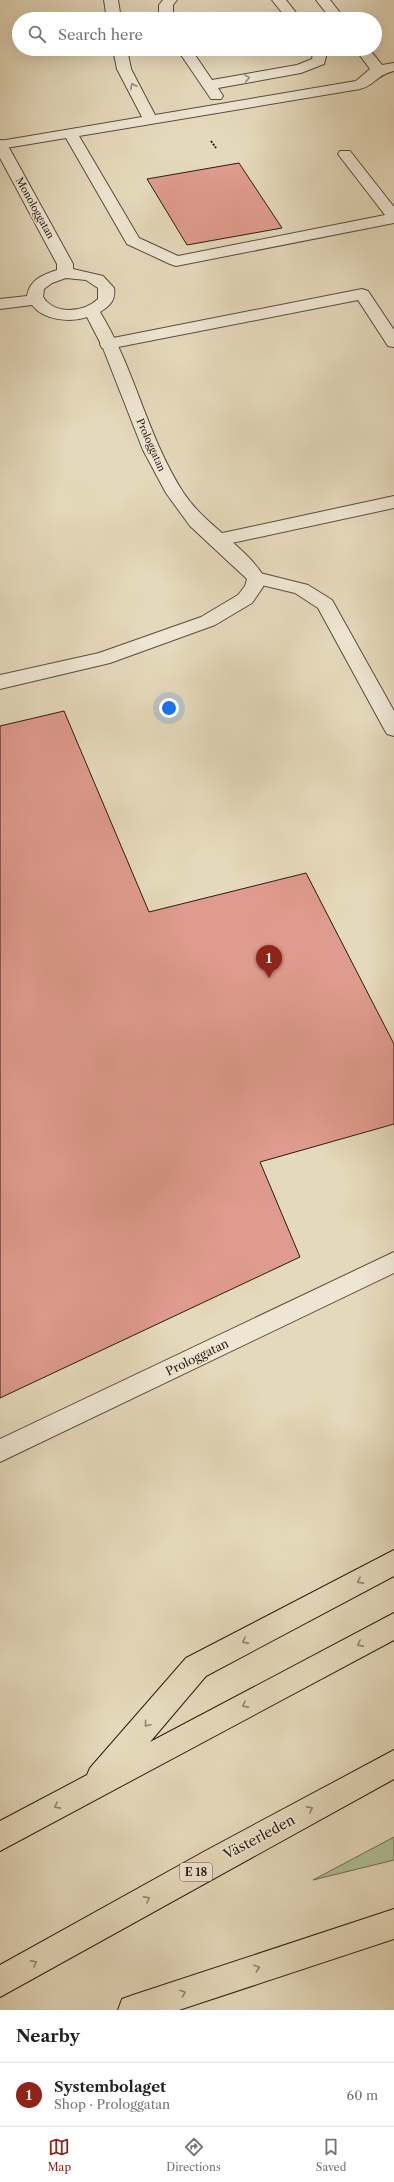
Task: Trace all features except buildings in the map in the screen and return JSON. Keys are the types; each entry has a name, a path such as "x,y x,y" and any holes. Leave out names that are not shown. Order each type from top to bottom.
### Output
{"highway":[{"path":"92,1787 196,1667 394,1562"},
{"path":"0,1836 394,1626"},
{"name":"Västerleden","path":"0,1982 217,1860 394,1764"},
{"path":"133,2010 394,1924"}],"street":[{"path":"110,0 113,12"},
{"path":"166,12 166,5 170,0"},
{"path":"279,0 288,12"},
{"path":"323,0 332,12"},
{"path":"121,56 124,69 150,121"},
{"path":"189,56 225,109"},
{"path":"208,85 301,69 319,62 320,56"},
{"path":"367,56 378,70"},
{"path":"0,144 225,109 360,85 378,70 394,67"},
{"path":"70,134 133,241 176,261 394,218 346,154"},
{"name":"Monologgatan","path":"0,144 65,264 65,273"},
{"path":"65,273 87,275 97,279 108,291 107,298 102,304 91,311 79,315 54,314 44,310 33,300 31,294 37,284 50,276 65,273"},
{"path":"108,344 362,294 394,342"},
{"path":"0,304 33,300"},
{"name":"Prologgatan","path":"91,311 99,322 160,469 184,507 203,528 243,561 256,578"},
{"path":"218,540 394,502"},
{"path":"0,682 103,658 208,621 245,599 254,587 256,578 304,588 316,595 325,604 394,729"},
{"name":"Prologgatan","path":"0,1451 394,1262"}],"green space":[{"path":"394,1837 394,1860 313,1880"}],"place":[{"name":"Systembolaget","path":"269,978"}]}
